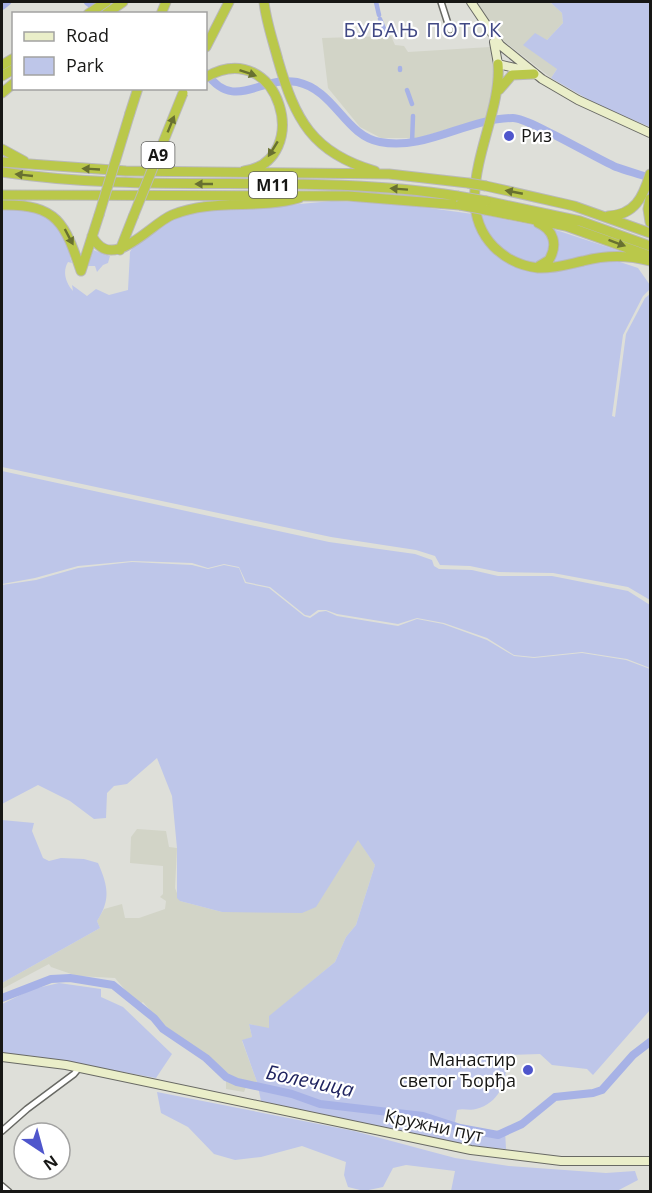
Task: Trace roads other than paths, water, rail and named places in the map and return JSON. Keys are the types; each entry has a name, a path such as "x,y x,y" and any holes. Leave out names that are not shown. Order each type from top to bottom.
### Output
{"highway":[{"path":"108,8 123,2"},
{"path":"207,45 229,2"},
{"path":"264,2 287,90 301,122 326,148 354,164 389,174"},
{"path":"498,64 499,90 475,186 477,219 484,235 499,252 517,263 531,267 545,268 611,256 651,261"},
{"path":"207,77 228,69 251,73 268,84 280,102 282,129 274,150 256,167 233,173"},
{"path":"499,90 513,75 538,76"},
{"path":"130,113 132,90"},
{"name":"A9","path":"2,205 31,207 58,221 70,236 81,271 137,90"},
{"name":"A9","path":"120,250 186,90"},
{"path":"2,149 16,159 46,166"},
{"path":"2,162 46,166 233,173 389,174 468,183 543,198 651,233"},
{"name":"M11","path":"2,172 106,182 361,186 580,222 651,246"},
{"path":"601,215 616,216 630,211 640,200 651,174"},
{"name":"M11","path":"2,195 309,195 459,201"},
{"path":"92,236 100,246 120,250 130,245 157,222 185,210 215,205 279,203 309,195"},
{"path":"651,199 648,209 651,222"},
{"name":"M11","path":"486,205 588,233 651,256"},
{"path":"521,216 547,228 554,241 549,260 542,266 531,267"}],"main road":[{"path":"471,2 492,36 538,76"},
{"path":"492,36 498,64"},
{"path":"498,64 511,60 520,62"},
{"path":"498,64 523,68 578,100 651,133"},
{"name":"Кружни пут","path":"2,1057 79,1068 471,1150 567,1161 651,1161"}],"street":[{"path":"441,2 450,30"},
{"path":"2,1131 79,1068"},
{"path":"2,1186 9,1191"}],"waterway":[{"path":"2,6 7,2"},
{"path":"88,2 102,12"},
{"path":"376,2 379,15"},
{"path":"380,19 387,36"},
{"path":"207,74 217,85 238,92 284,81 297,82 310,87 331,103 358,131 380,142 397,144 414,142 479,123 513,118 533,124 616,167 650,178"},
{"path":"407,90 412,104"},
{"path":"412,143 413,116"},
{"name":"Болечица","path":"2,998 51,979 70,978 113,985 154,1018 163,1029 206,1058 226,1077 237,1082 292,1094 320,1104 423,1116 460,1128 498,1135 522,1124 555,1097 602,1090 633,1055 650,1042"}],"place":[{"name":"Риз","path":"509,136"},
{"name":"Манастир светог Ђорђа","path":"528,1070"}],"district":[{"name":"БУБАЊ ПОТОК","path":"423,30"}]}
